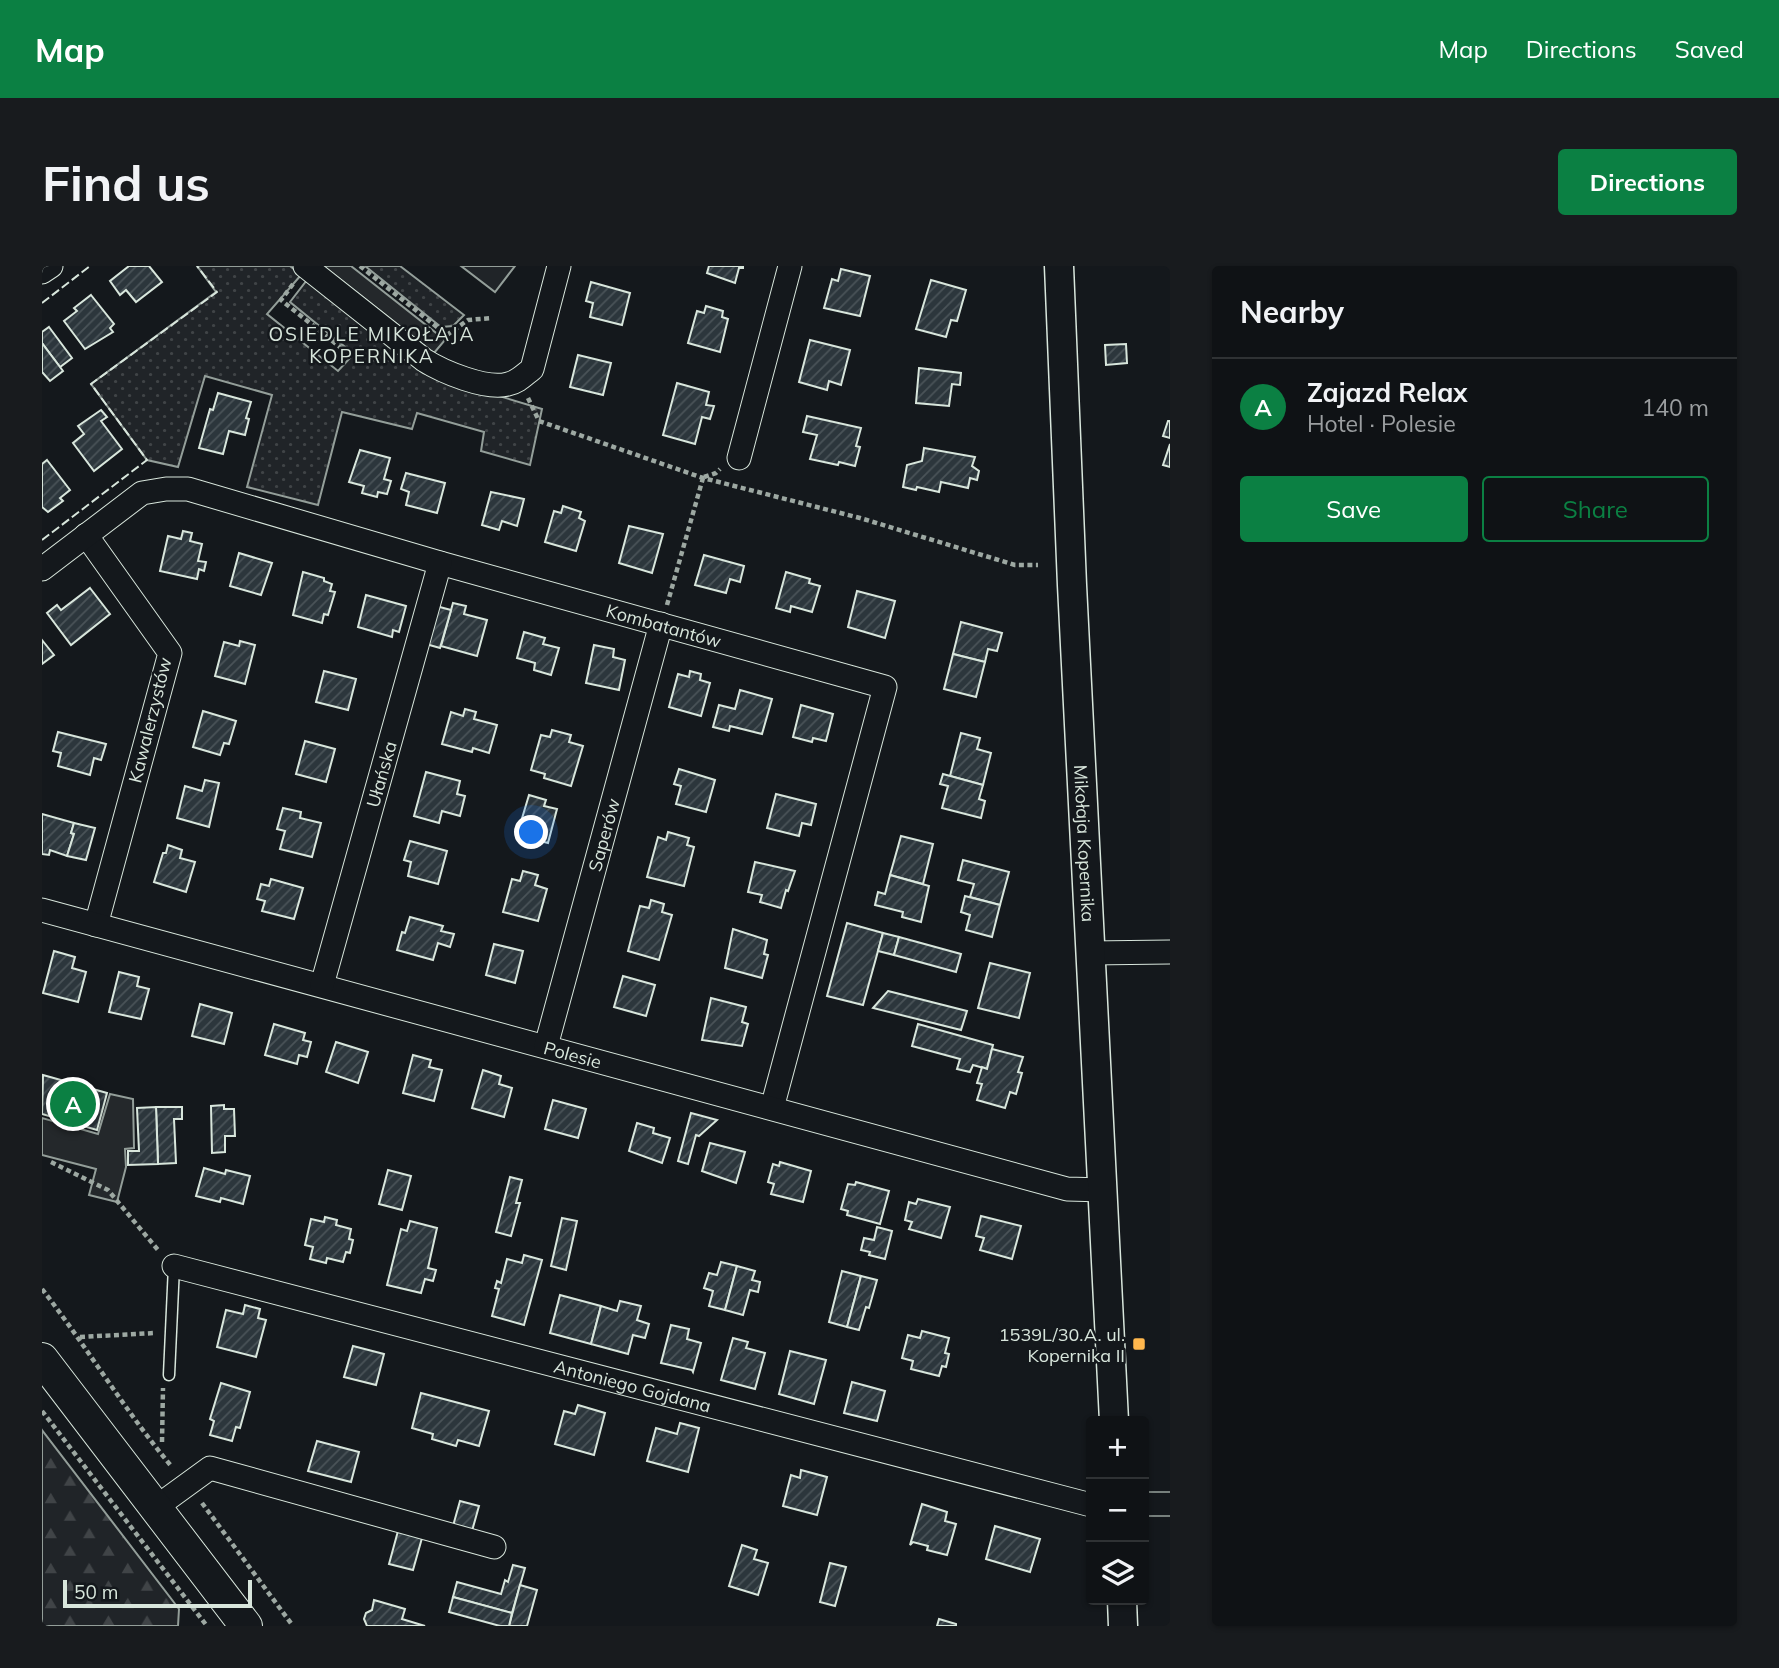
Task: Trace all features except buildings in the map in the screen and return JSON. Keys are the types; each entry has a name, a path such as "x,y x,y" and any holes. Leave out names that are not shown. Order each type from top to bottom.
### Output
{"main road":[{"path":"42,1359 246,1626"}],"street":[{"path":"42,272 51,266"},
{"path":"305,266 440,371 490,384 506,385 519,380 531,369 559,266"},
{"path":"739,458 789,266"},
{"name":"Mikołaja Kopernika","path":"1059,266 1114,1416"},
{"name":"Kombatantów","path":"42,569 142,494 166,489 188,489 885,688 772,1108"},
{"name":"Kawalerzystów","path":"86,535 170,653 96,925"},
{"name":"Ułańska","path":"322,985 440,563"},
{"name":"Saperów","path":"546,1046 661,624"},
{"name":"Polesie","path":"42,910 1067,1189 1104,1190"},
{"path":"1090,953 1170,952"},
{"name":"Antoniego Gojdana","path":"174,1266 1086,1504"},
{"path":"155,1508 210,1468 494,1547"},
{"path":"1149,1504 1170,1504"},
{"path":"1122,1605 1123,1626"}],"lane":[{"path":"169,1375 174,1266"}],"path":[{"path":"305,266 281,300 345,351"},
{"path":"360,266 447,335 468,320 492,318"},
{"path":"519,380 539,421 703,478 860,518 1015,565 1038,565"},
{"path":"661,624 703,478"},
{"path":"51,1162 108,1190 138,1228 174,1266"},
{"path":"42,1289 155,1446 293,1626"},
{"path":"79,1338 171,1332"},
{"path":"162,1442 162,1391 169,1375"},
{"path":"42,1411 207,1626"}],"green space":[{"path":"197,266 290,266 301,275 267,314 338,371 350,358 347,355 350,351 290,302 307,280 423,373 542,409 530,465 481,451 484,432 417,413 412,429 342,412 318,505 247,487 272,395 205,376 178,467 147,460 91,384 216,292"},
{"path":"365,266 400,266 464,315 453,326 441,327"},
{"path":"461,266 515,266 495,292"},
{"path":"42,1430 179,1609 178,1626 42,1626"}],"shaded area":[{"path":"323,266 351,266 445,340 434,353"},
{"path":"110,1094 133,1099 134,1148 125,1149 126,1167 117,1202 89,1195 96,1169 42,1155 42,1118 98,1134"}],"fence":[{"path":"42,303 90,266"},
{"path":"42,540 147,460 91,384 217,292 197,266"}],"place":[{"name":"Zajazd Relax","path":"73,1104"},
{"name":"1539L/30.A. ul. Kopernika II","path":"1139,1344"}],"district":[{"name":"OSIEDLE MIKOŁAJA KOPERNIKA","path":"372,345"}]}
